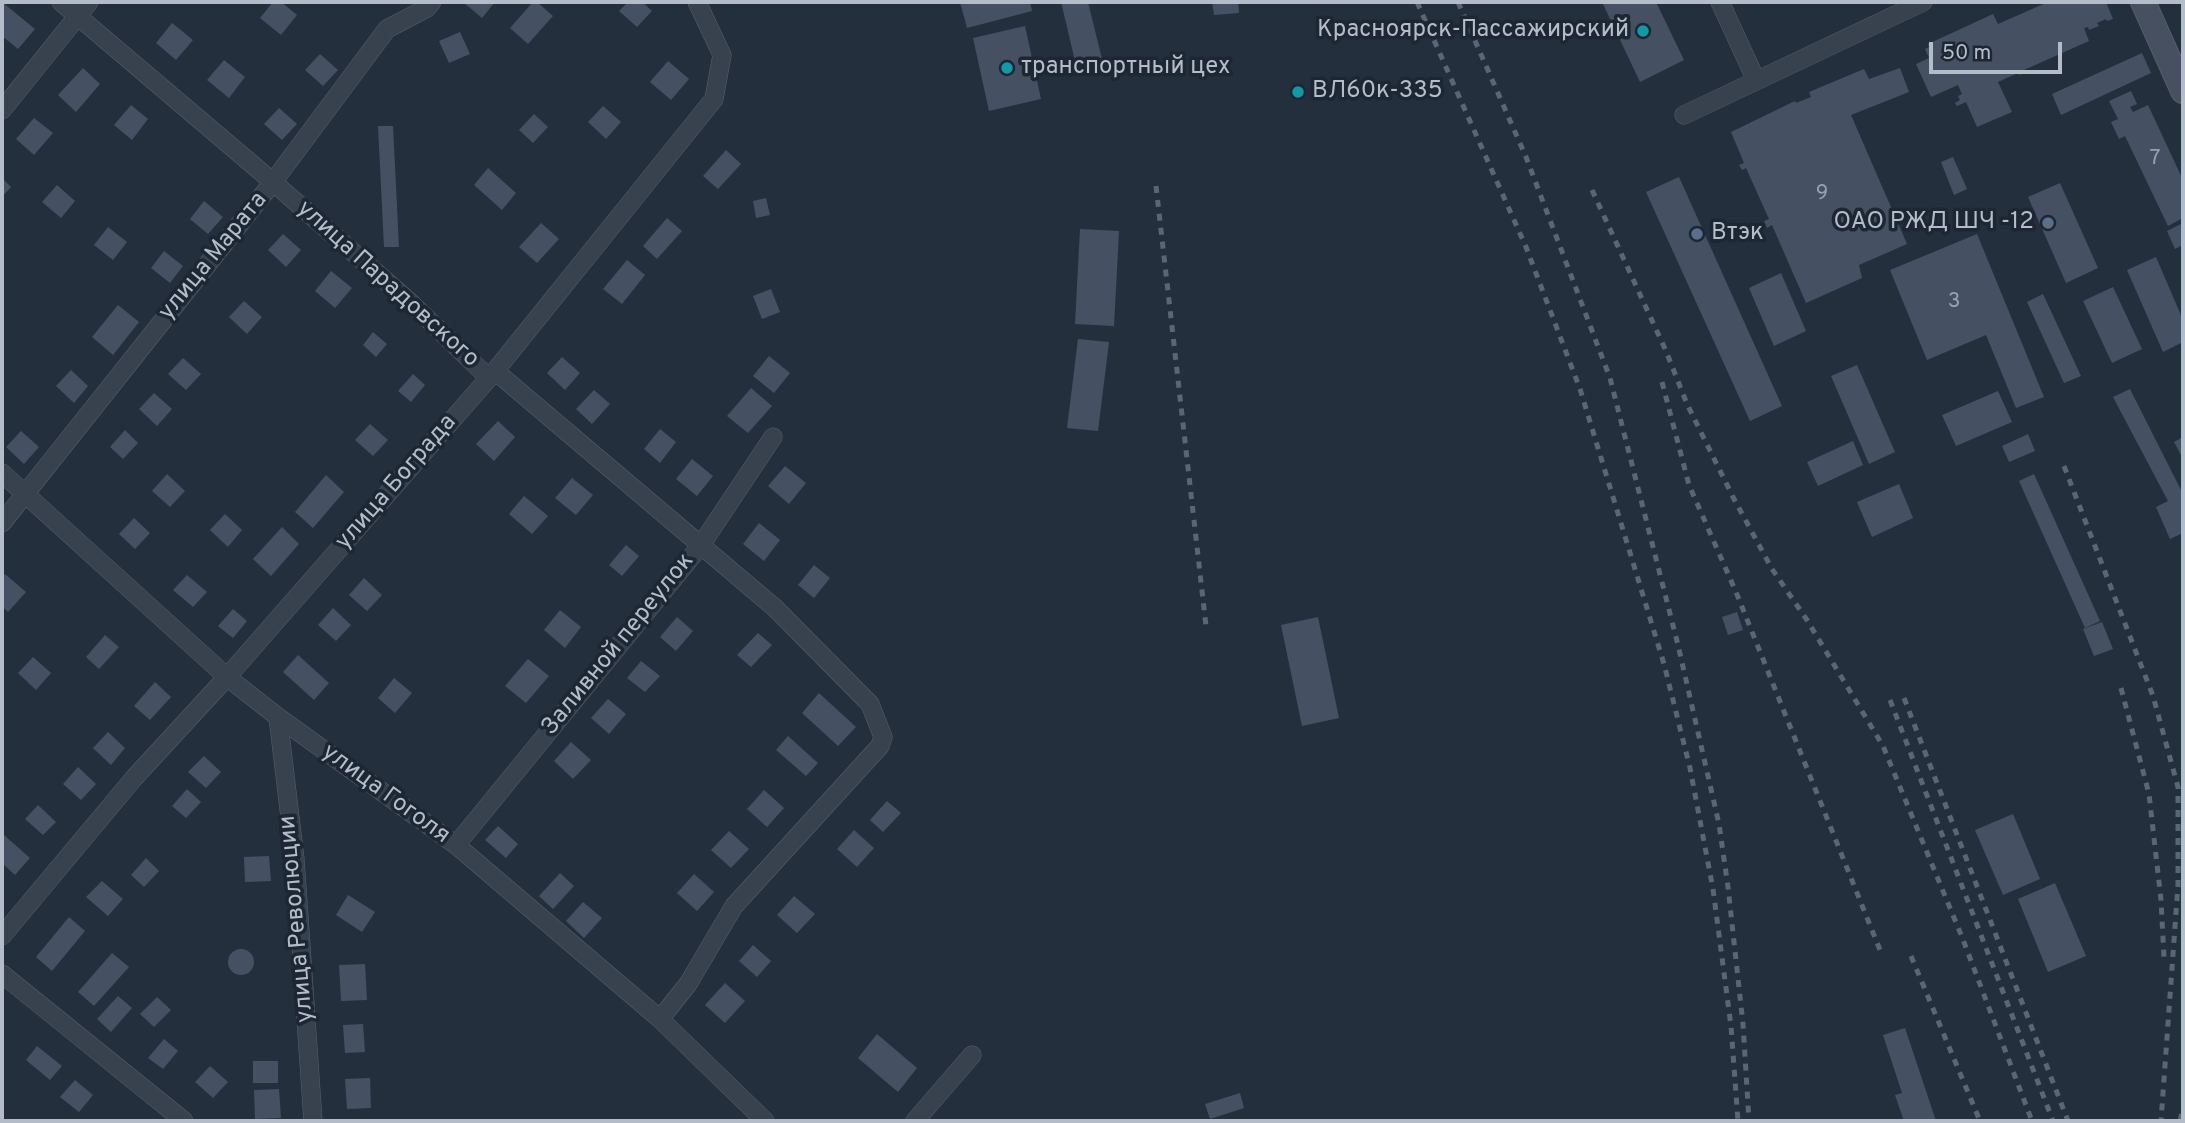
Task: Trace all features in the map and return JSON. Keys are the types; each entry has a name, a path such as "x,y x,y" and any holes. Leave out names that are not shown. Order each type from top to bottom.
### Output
{"street":[{"name":"улица Парадовского","path":"61,2 84,9 274,182 492,374 775,608 870,704 883,737 880,746 734,906 688,984 660,1019"},
{"name":"улица Марата","path":"2,523 274,182 387,29 427,8 432,2"},
{"name":"улица Бограда","path":"2,936 134,778 227,677 492,374 714,99 722,55 697,2"},
{"path":"1720,2 1756,80"},
{"path":"1684,115 1923,2"},
{"path":"2143,2 2183,91"},
{"path":"2,110 84,9"},
{"name":"Заливной переулок","path":"456,845 701,545 773,437"},
{"name":"улица Гоголя","path":"2,473 227,677 456,845 660,1019 765,1121"},
{"name":"улица Революции","path":"278,717 295,859 313,1121"},
{"path":"2,974 184,1121"},
{"path":"915,1121 972,1055"}],"building":[{"path":"2,2 35,29 18,49 2,36"},
{"path":"273,2 281,2 297,15 281,35 260,18"},
{"path":"463,2 495,2 482,18"},
{"path":"533,2 537,2 553,16 528,44 510,28"},
{"path":"628,2 642,2 652,11 637,27 619,11"},
{"path":"960,2 1030,2 1032,11 967,28"},
{"path":"1061,2 1088,2 1102,59 1076,65"},
{"path":"1212,2 1238,2 1239,13 1214,15"},
{"name":"Красноярск-Пассажирский","path":"1602,2 1656,2 1684,60 1640,82"},
{"path":"2048,2 2106,2 2113,19 2097,23 2099,26 2089,30 2088,27 2084,28 2089,41 2024,70 2025,73 2018,73 1998,82 2012,112 1977,127 1966,102 1957,106 1955,103 1960,100 1958,96 1962,94 1958,85 1931,97 1916,64 1929,58 1925,49 1929,47 1928,44 1993,14 1998,24"},
{"path":"172,23 193,40 176,60 156,43"},
{"name":"транспортный цех","path":"1025,26 1041,99 989,111 973,38"},
{"path":"460,32 470,54 449,63 439,41"},
{"path":"2142,53 2151,73 2061,115 2052,94"},
{"path":"320,54 338,70 323,86 305,70"},
{"path":"224,60 245,77 229,98 207,80"},
{"path":"668,61 689,79 671,100 650,82"},
{"path":"83,68 100,84 76,112 58,95"},
{"path":"1900,68 1909,92 1851,115 1907,244 1859,265 1862,278 1806,303 1772,225 1767,228 1764,221 1769,219 1746,168 1742,170 1739,165 1744,163 1731,132 1795,101 1796,103 1811,97 1809,92 1864,69 1869,79"},
{"path":"2131,91 2137,104 2130,107 2133,112 2148,105 2183,180 2183,218 2168,226 2125,136 2119,139 2111,122 2118,119 2109,101"},
{"path":"131,105 148,119 132,140 114,125"},
{"path":"603,106 621,122 606,139 588,122"},
{"path":"279,108 297,124 282,140 264,124"},
{"path":"534,114 548,127 533,143 519,130"},
{"path":"34,118 53,133 34,155 16,139"},
{"path":"378,126 393,126 399,247 384,247"},
{"path":"726,150 741,164 718,189 703,176"},
{"path":"1953,157 1967,189 1954,195 1941,162"},
{"path":"488,168 516,193 502,210 474,185"},
{"path":"1679,177 1782,406 1750,421 1646,192"},
{"path":"2,178 11,187 2,197"},
{"path":"2060,183 2098,268 2066,283 2028,197"},
{"path":"57,185 75,201 61,218 42,202"},
{"path":"766,198 770,215 756,218 753,201"},
{"path":"204,201 223,217 208,234 190,219"},
{"path":"667,218 682,231 657,259 643,246"},
{"path":"541,223 559,239 537,263 519,247"},
{"path":"2183,223 2183,245 2175,249 2167,231"},
{"path":"108,227 127,242 113,260 94,245"},
{"path":"1080,229 1119,231 1114,326 1075,324"},
{"path":"283,234 301,250 286,267 268,250"},
{"path":"1977,234 2044,397 2016,408 1986,335 1927,360 1890,270"},
{"path":"164,251 183,266 170,283 151,268"},
{"path":"2156,257 2183,320 2183,342 2163,352 2127,270"},
{"path":"627,260 645,275 622,304 603,289"},
{"path":"331,271 352,288 335,308 315,291"},
{"path":"1781,273 1806,331 1774,346 1749,288"},
{"path":"2113,287 2142,349 2112,363 2083,301"},
{"path":"771,289 780,312 762,319 753,296"},
{"path":"2043,294 2081,376 2064,383 2027,302"},
{"path":"244,301 262,317 247,334 229,317"},
{"path":"118,305 139,322 113,355 92,337"},
{"path":"373,332 387,344 376,357 363,345"},
{"path":"1078,339 1109,342 1098,431 1067,428"},
{"path":"769,356 790,373 774,393 753,376"},
{"path":"562,357 580,373 565,390 547,373"},
{"path":"183,358 201,374 186,390 168,374"},
{"path":"1857,365 1895,452 1869,464 1831,376"},
{"path":"71,370 88,386 74,403 56,386"},
{"path":"413,374 425,385 411,402 398,391"},
{"path":"751,388 772,406 748,433 727,416"},
{"path":"2130,389 2183,494 2183,533 2170,539 2156,507 2168,501 2113,397"},
{"path":"594,390 610,404 592,424 576,409"},
{"path":"1998,391 2012,422 1956,446 1942,415"},
{"path":"154,393 172,409 157,426 139,409"},
{"path":"498,421 515,437 494,461 476,444"},
{"path":"370,424 388,440 373,456 355,440"},
{"path":"660,429 676,442 660,463 644,449"},
{"path":"125,430 138,443 123,459 110,447"},
{"path":"21,431 39,447 24,464 6,447"},
{"path":"2028,434 2035,451 2009,462 2002,446"},
{"path":"2183,437 2183,459 2174,442"},
{"path":"1853,441 1863,465 1818,486 1807,462"},
{"path":"692,459 713,476 697,496 676,479"},
{"path":"785,466 806,483 789,504 768,486"},
{"path":"167,474 185,491 170,507 152,491"},
{"path":"2034,474 2100,621 2085,628 2019,481"},
{"path":"326,475 344,492 313,528 295,512"},
{"path":"572,478 593,495 576,515 555,498"},
{"path":"1899,484 1913,518 1872,537 1857,502"},
{"path":"524,496 548,516 532,534 509,514"},
{"path":"225,514 242,530 228,547 210,530"},
{"path":"134,518 150,533 135,549 119,534"},
{"path":"759,523 780,540 764,561 743,544"},
{"path":"282,527 299,544 271,576 253,559"},
{"path":"626,545 639,556 622,576 609,565"},
{"path":"814,565 830,578 814,598 798,585"},
{"path":"5,574 26,592 8,612 2,606 2,578"},
{"path":"187,575 207,592 193,607 173,590"},
{"path":"364,578 382,595 367,611 349,595"},
{"path":"333,608 351,625 336,641 318,625"},
{"path":"233,609 247,621 233,638 218,626"},
{"path":"560,610 581,627 565,648 544,630"},
{"path":"1737,612 1743,630 1728,635 1722,617"},
{"path":"677,617 693,631 676,651 660,637"},
{"path":"1318,617 1339,718 1302,726 1281,625"},
{"path":"2102,622 2113,649 2094,656 2083,629"},
{"path":"758,633 772,645 751,667 737,655"},
{"path":"105,635 119,647 99,669 86,657"},
{"path":"298,655 329,683 314,700 283,672"},
{"path":"33,657 51,673 36,690 18,673"},
{"path":"528,659 549,676 526,703 505,686"},
{"path":"641,661 660,676 645,692 627,678"},
{"path":"394,678 412,693 395,713 378,698"},
{"path":"155,682 171,697 150,720 134,706"},
{"path":"819,693 856,727 838,746 802,713"},
{"path":"608,699 626,714 609,734 591,718"},
{"path":"108,732 125,748 111,765 93,748"},
{"path":"788,736 818,763 806,776 776,750"},
{"path":"571,742 591,760 573,779 554,761"},
{"path":"204,756 221,772 206,788 188,772"},
{"path":"78,767 96,784 81,800 63,784"},
{"path":"187,789 201,802 186,818 172,806"},
{"path":"764,790 784,808 767,827 747,809"},
{"path":"887,801 901,813 883,832 870,820"},
{"path":"38,805 56,822 43,835 25,819"},
{"path":"2013,814 2040,879 2003,895 1975,830"},
{"path":"498,826 518,844 506,858 485,840"},
{"path":"854,830 874,848 857,867 837,849"},
{"path":"729,831 749,849 731,868 711,850"},
{"path":"4,835 30,858 15,875 2,863"},
{"path":"269,856 271,881 245,882 244,857"},
{"path":"146,858 159,871 144,887 131,875"},
{"path":"560,873 574,886 553,909 539,896"},
{"path":"694,874 714,892 697,911 677,893"},
{"path":"102,881 123,899 108,916 86,897"},
{"path":"2055,883 2086,956 2048,972 2018,899"},
{"path":"348,895 375,912 362,932 336,915"},
{"path":"794,896 815,914 797,933 777,915"},
{"path":"583,902 602,918 584,938 566,921"},
{"path":"69,917 85,931 52,971 36,957"},
{"path":"753,945 771,961 757,977 739,961"},
{"path":"241,949 250,953 254,962 250,971 241,975 232,971 228,962 232,953"},
{"path":"112,953 129,967 94,1006 78,992"},
{"path":"365,964 367,1000 341,1001 339,965"},
{"path":"725,983 745,1001 725,1023 705,1005"},
{"path":"118,996 132,1008 111,1032 97,1019"},
{"path":"157,997 171,1010 154,1027 140,1014"},
{"path":"363,1024 365,1052 345,1053 343,1025"},
{"path":"1905,1028 1936,1121 1904,1121 1895,1095 1902,1093 1883,1035"},
{"path":"877,1034 917,1068 898,1092 858,1058"},
{"path":"164,1039 178,1051 163,1069 148,1058"},
{"path":"37,1046 62,1066 50,1080 26,1060"},
{"path":"253,1061 278,1061 278,1083 253,1083"},
{"path":"210,1066 228,1082 213,1098 195,1082"},
{"path":"370,1078 371,1108 347,1109 345,1079"},
{"path":"75,1080 93,1095 79,1112 60,1097"},
{"path":"279,1089 281,1118 255,1119 254,1090"},
{"path":"1240,1093 1244,1108 1210,1119 1205,1104"}],"railway":[{"path":"1417,2 1526,247 1580,389 1664,664 1690,768 1713,889 1731,1026 1738,1121"},
{"path":"1458,2 1526,157 1610,378 1678,645 1719,824 1743,1024 1749,1121"},
{"path":"1156,186 1206,626"},
{"path":"1592,190 1666,351 1687,404 1733,497 1772,569 1807,620 1883,746 1962,937 2032,1121"},
{"path":"1662,382 1689,485 1736,592 1882,955"},
{"path":"2064,466 2153,696 2178,787 2178,885 2161,1121"},
{"path":"2121,688 2149,794 2161,900 2164,957"},
{"path":"1904,698 2068,1121"},
{"path":"1890,700 2053,1121"},
{"path":"1911,956 1980,1121"},
{"path":"2180,1121 2183,1108"}],"place":[{"name":"Красноярск-Пассажирский","path":"1643,31"},
{"name":"транспортный цех","path":"1007,68"},
{"name":"ВЛ60к-335","path":"1298,92"},
{"name":"ОАО РЖД ШЧ -12","path":"2048,223"},
{"name":"Втэк","path":"1697,234"}]}
